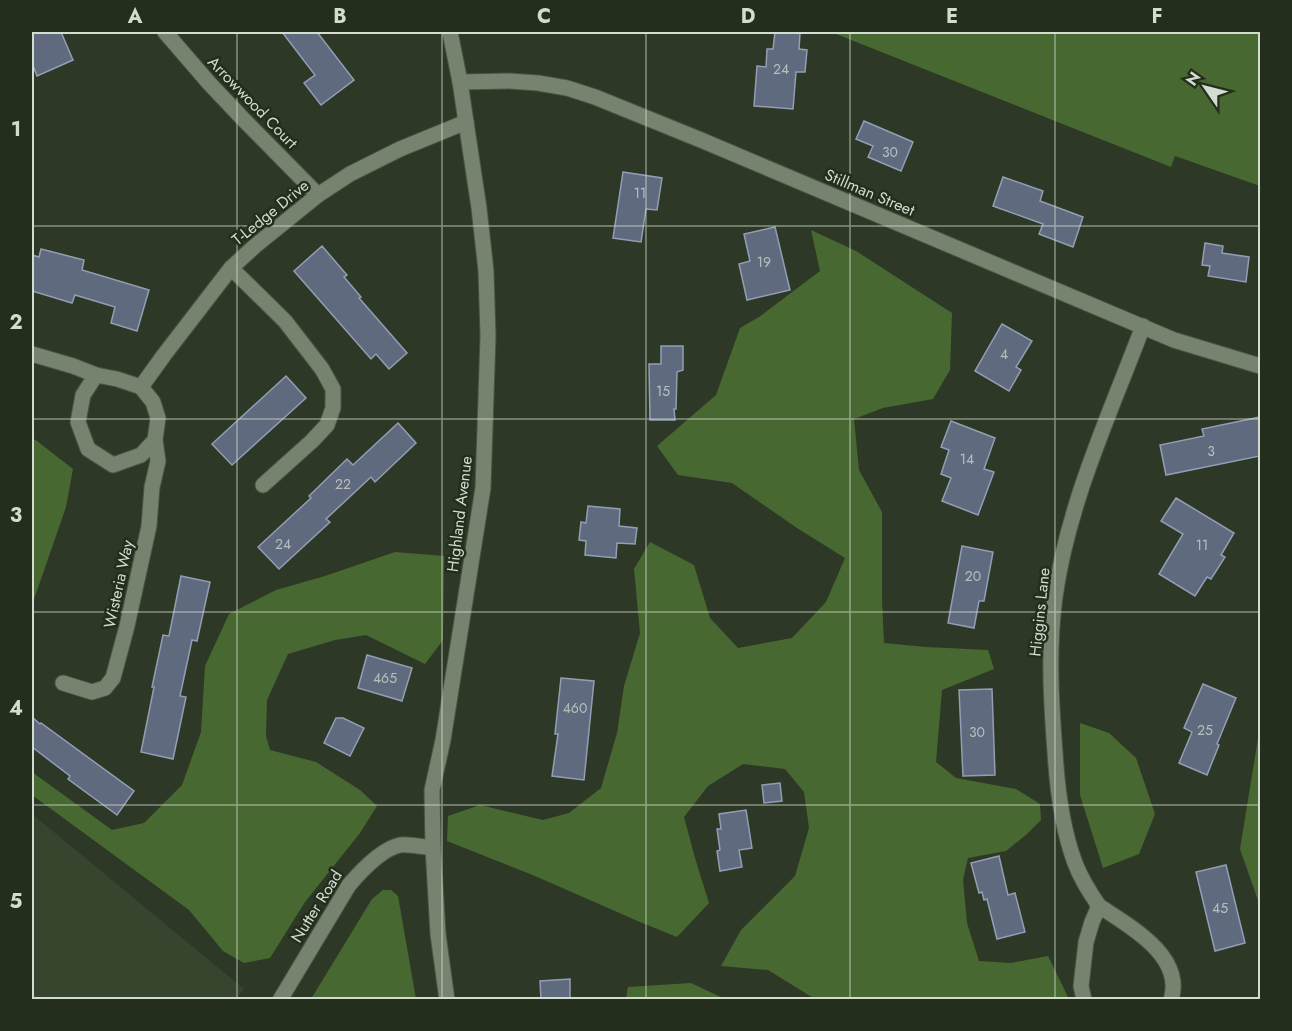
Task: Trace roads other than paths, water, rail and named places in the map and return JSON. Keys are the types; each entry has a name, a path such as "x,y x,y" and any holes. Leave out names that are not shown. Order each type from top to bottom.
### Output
{"street":[{"name":"Arrowwood Court","path":"165,32 209,83 318,195"},
{"name":"Highland Avenue","path":"447,999 438,934 432,790 443,740 483,488 488,336 486,271 479,208 450,32"},
{"name":"Stillman Street","path":"460,82 538,83 567,88 595,97 1174,340 1260,366"},
{"name":"T-Ledge Drive","path":"141,387 231,268 255,246 318,195 350,174 400,149 466,122"},
{"path":"231,268 285,321 322,369 333,389 333,408 327,425 263,485"},
{"name":"Higgins Lane","path":"1143,326 1086,475 1058,578 1051,641 1051,708 1056,775 1068,842 1075,864 1085,886 1099,906 1147,938 1168,963 1174,989 1171,999"},
{"path":"32,354 141,387 153,402 158,418 155,440 141,455 113,465 88,449 78,422 83,395 96,375"},
{"name":"Wisteria Way","path":"63,683 92,693 105,688 113,678 128,626 149,526 152,487 158,461 155,440"},
{"name":"Nutter Road","path":"280,999 348,885 358,874 378,856 400,845 433,848"},
{"path":"1084,999 1081,986 1086,942 1099,906"}]}
